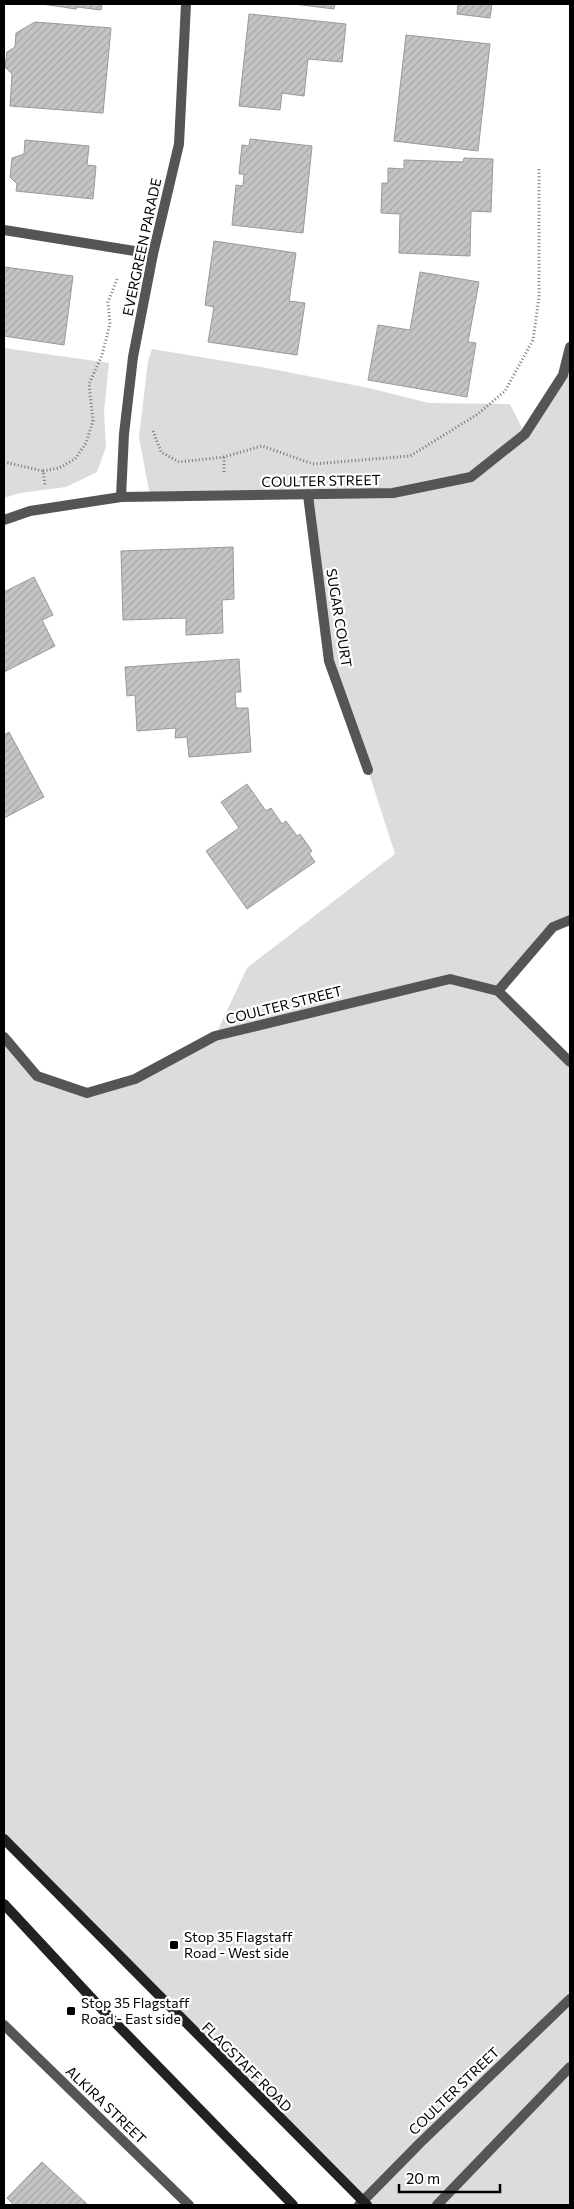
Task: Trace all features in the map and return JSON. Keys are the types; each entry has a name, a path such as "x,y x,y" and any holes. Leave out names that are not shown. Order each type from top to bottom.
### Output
{"main road":[{"name":"FLAGSTAFF ROAD","path":"4,1839 363,2204"},
{"path":"4,1904 98,2005 293,2205"}],"street":[{"name":"EVERGREEN PARADE","path":"120,497 124,434 133,357 153,254 178,144 186,4"},
{"path":"4,230 153,254"},
{"name":"COULTER STREET","path":"4,520 30,511 120,497 393,493 471,477 525,434 564,375 570,347"},
{"name":"SUGAR COURT","path":"308,495 329,661 368,770"},
{"path":"570,920 553,927 498,991 570,1062"},
{"name":"COULTER STREET","path":"4,1037 37,1076 87,1093 135,1079 215,1036 450,979 498,991"},
{"name":"COULTER STREET","path":"363,2204 420,2143 570,1999"},
{"name":"ALKIRA STREET","path":"4,2025 189,2205"},
{"path":"437,2205 570,2067"}],"path":[{"path":"153,430 161,452 179,462 224,457 262,446 313,464 410,456 478,414 505,391 533,340 539,296 539,168"},
{"path":"4,462 43,471 60,468 74,458 86,443 94,421 89,384 102,355 110,324 108,302 117,279"},
{"path":"224,457 224,480"},
{"path":"43,471 45,486"}],"shaded area":[{"path":"570,347 570,920 553,927 498,991 570,1062 570,2205 367,2205 4,1839 4,1037 37,1076 87,1093 135,1079 215,1036 247,968 395,854 368,770 329,661 308,495 150,496 139,437 148,361 152,349 267,368 369,388 429,403 510,404 525,434 563,375"},
{"path":"4,348 109,363 104,412 106,447 97,472 66,487 20,493 4,498"}],"building":[{"path":"42,4 102,4 101,10 77,7 76,9"},
{"path":"294,4 335,4 334,9"},
{"path":"458,4 492,4 490,18 457,14"},
{"path":"249,14 346,24 342,62 308,59 304,96 282,93 280,110 239,106"},
{"path":"35,22 111,28 103,113 10,106 12,74 5,67 7,52 15,47 16,33"},
{"path":"406,35 490,44 478,151 394,141"},
{"path":"250,139 312,146 303,233 232,225 236,185 243,186 244,174 239,174 242,145 249,146"},
{"path":"25,140 89,146 87,165 96,166 93,199 16,191 17,184 10,177 12,158 24,154"},
{"path":"464,158 493,159 491,212 471,211 470,256 399,253 400,214 381,213 382,183 388,183 388,168 404,169 404,160 463,162"},
{"path":"214,241 296,253 289,301 305,303 297,355 208,342 214,307 205,305"},
{"path":"4,267 73,276 64,345 4,336"},
{"path":"420,272 479,282 468,342 476,343 467,397 368,380 378,325 410,330"},
{"path":"233,547 234,599 222,600 223,633 186,635 186,618 123,620 121,551"},
{"path":"34,577 53,615 42,620 55,646 4,672 4,592"},
{"path":"239,659 241,692 235,692 236,708 248,708 251,752 189,757 187,737 175,738 176,728 137,731 135,695 127,696 125,667"},
{"path":"9,732 44,797 4,818 4,735"},
{"path":"247,784 266,811 271,808 282,824 286,821 297,836 300,834 312,851 309,853 315,862 247,909 206,851 239,828 221,802"},
{"path":"42,2162 88,2205 14,2205 7,2198"}],"place":[{"name":"Stop 35 Flagstaff Road - West side","path":"174,1945"},
{"name":"Stop 35 Flagstaff Road - East side","path":"71,2011"}]}
